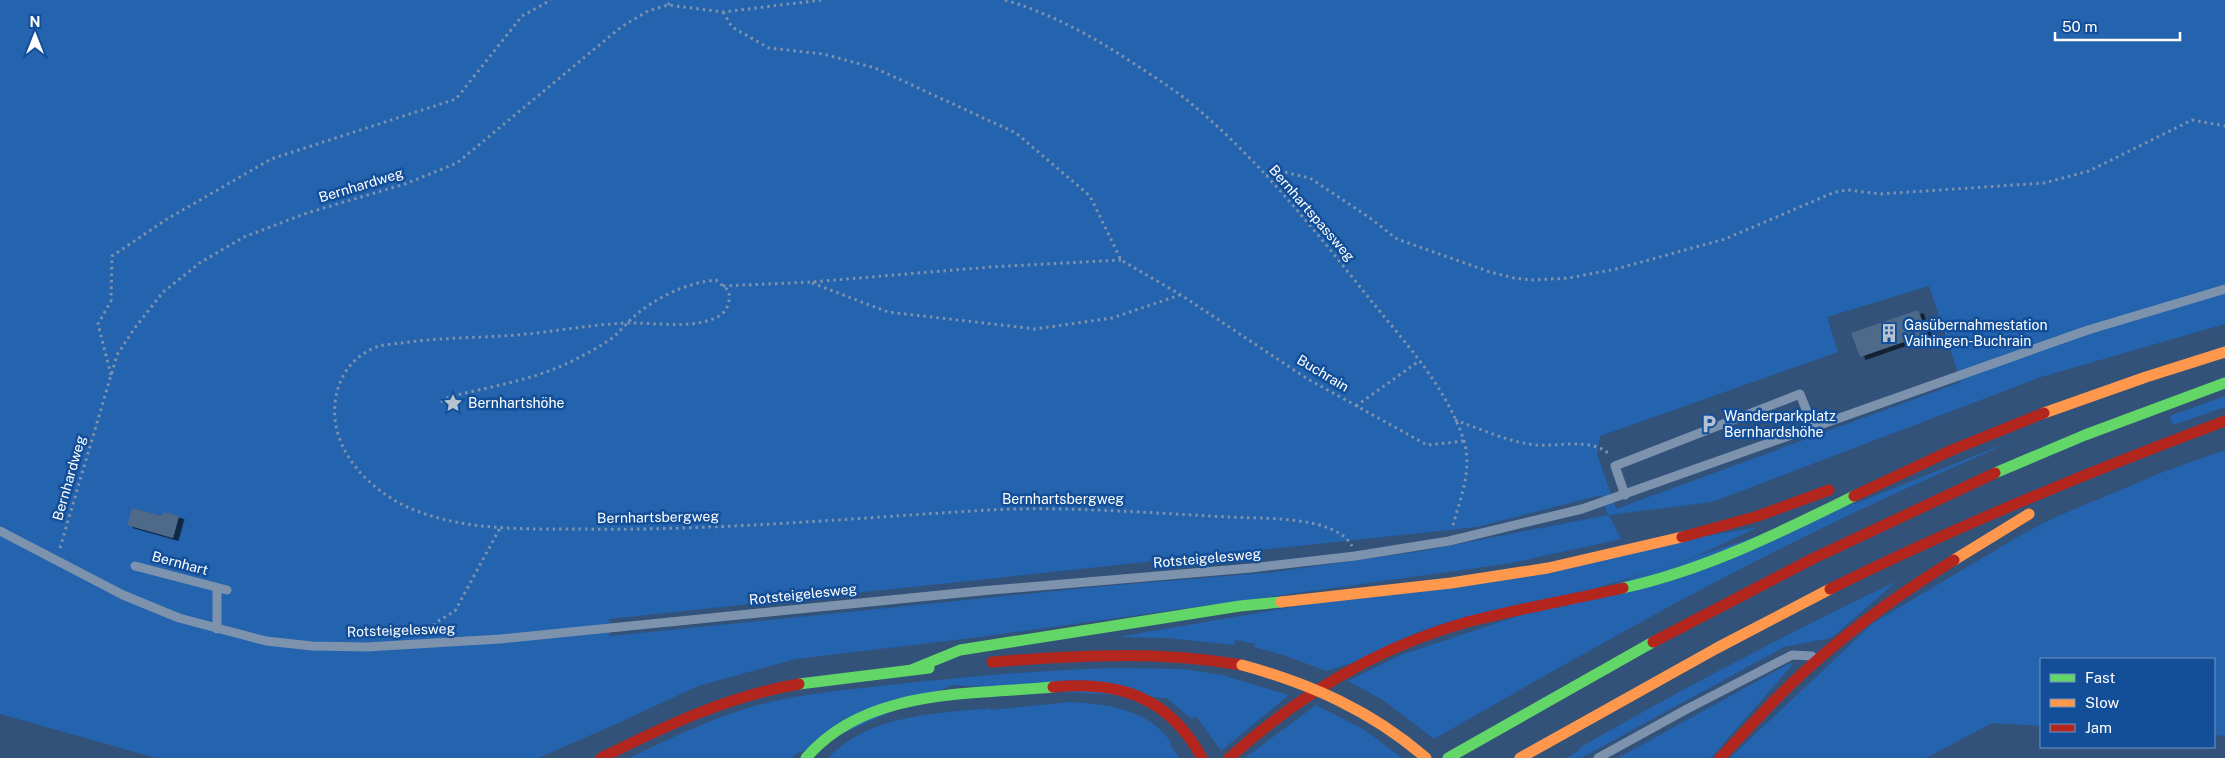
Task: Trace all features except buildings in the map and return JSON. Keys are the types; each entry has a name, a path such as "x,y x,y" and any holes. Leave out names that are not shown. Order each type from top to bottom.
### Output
{"highway":[{"path":"1229,758 1256,733 1296,703 1343,673 1397,647 1467,622 1624,588 1692,569 1766,538 1912,468 2088,396 2225,352"},
{"path":"1448,758 1631,654 1744,594 1897,517 2039,454 2136,415 2225,383"},
{"path":"1520,758 1759,626 1910,552 2056,486 2225,421"},
{"path":"1874,472 1912,468"},
{"path":"1720,758 1781,693 1821,656 1869,617 1965,552 2025,517 2056,486"},
{"path":"911,670 960,650 1240,606 1452,584 1584,561 1653,545 1728,524 1836,488"},
{"path":"979,663 1120,654 1185,656 1242,665 1299,682 1338,698 1382,724 1426,758"},
{"path":"600,758 684,717 738,697 798,683 950,666"},
{"path":"806,758 816,746 856,718 888,707 932,699 1069,686 1098,686 1130,692 1157,705 1170,714 1183,729 1202,758"}],"lane":[{"name":"Rotsteigelesweg","path":"0,531 123,595 179,618 266,641 312,646 367,647 428,644 565,633 980,591 1355,556 1449,541 1582,509 2080,333 2225,289"},
{"path":"1624,495 1615,466 1800,394 1813,427"},
{"name":"Bernhart","path":"135,566 227,590"},
{"name":"Bernhart","path":"216,629 217,588"},
{"path":"1598,758 1687,708 1792,655 1821,656"}],"path":[{"path":"111,376 98,324 111,301 112,256 167,219 271,159 456,99 522,16 551,0"},
{"path":"668,5 671,0"},
{"name":"Bernhardweg","path":"54,560 62,544 117,355 134,329 163,292 201,262 244,237 298,216 405,184 456,163 621,27 648,11 668,5 723,12 822,0"},
{"name":"Bernhartspassweg","path":"1005,0 1033,8 1076,28 1183,97 1234,141 1348,272 1419,361 1444,397 1464,441 1467,472 1449,541"},
{"path":"441,402 449,397 528,378 575,360 612,338 638,313 660,299 688,286 716,280 724,286 811,282 990,266 1121,260 1090,196 1016,133 875,68 823,54 769,48 732,27 723,12"},
{"path":"1266,176 1284,172 1310,178 1370,218 1397,239 1490,272 1533,280 1569,278 1616,269 1725,239 1836,192 1848,190 1880,194 2044,183 2089,171 2192,120 2225,126"},
{"name":"Buchrain","path":"1121,260 1181,295 1306,378 1427,445 1464,441"},
{"path":"811,282 888,312 1036,329 1112,318 1181,295"},
{"name":"Bernhartsbergweg","path":"724,286 729,291 730,300 726,310 718,317 704,321 658,325 626,323 507,336 412,341 380,346 361,356 348,368 338,383 334,401 335,423 343,448 357,470 379,490 406,506 468,524 500,528 617,530 782,524 993,510 1127,511 1319,524 1334,529 1348,538 1355,556"},
{"path":"1356,406 1419,361"},
{"path":"1455,420 1521,443 1539,446 1595,446 1609,453 1615,466"},
{"path":"428,644 436,623 455,611 500,528"}],"shaded area":[{"path":"0,0 2225,0 2225,324 2041,377 1712,502 1609,515 1621,539 1512,563 980,637 796,659 698,686 538,758 156,758 0,714","holes":["1929,286 1961,382 1616,509 1597,454 1600,436 1838,352 1827,317","1601,495 1608,515 1422,551 1274,572 1106,586 610,636 609,619 1477,527"]},
{"path":"2225,396 2225,407 2173,425 2170,416"},
{"path":"2017,439 1868,506 1742,568 1587,652 1434,739 1383,700 1348,681 1401,655 1862,501"},
{"path":"2225,450 2225,736 2215,735 2215,658 2040,658 2040,726 1992,723 1926,758 1730,758 1873,623 2021,535 2056,517 2163,472"},
{"path":"1758,527 1691,559 1326,671 1286,656 1254,647 1255,644 1235,640 1234,645 1167,638 1117,637"},
{"path":"1897,581 1831,638 1784,647 1581,758 1566,758 1580,750 1579,748 1697,683 1776,641"},
{"path":"1794,663 1711,758 1618,758 1788,664"},
{"path":"1116,668 1184,669 1228,676 1289,695 1221,751 1196,716 1192,719 1166,698 952,685 794,755 792,758 629,758 691,729 739,711 788,698 946,679"},
{"path":"1070,702 1098,704 1139,715 1162,731 1171,742 1170,744 1179,758 828,758 848,741 864,732 899,720 954,711 990,708 990,710"},
{"path":"1316,705 1365,730 1402,758 1245,758"}],"traffic: fast":[{"path":"1995,473 2085,435 2225,383"},
{"path":"1623,588 1712,561 1770,537 1854,496"},
{"path":"911,670 960,650 1240,606 1281,602"},
{"path":"1448,758 1653,642"},
{"path":"799,684 929,668"},
{"path":"806,758 830,735 858,718 888,707 920,699 1053,687"}],"traffic: slow":[{"path":"2044,413 2146,377 2225,352"},
{"path":"1954,560 2029,514"},
{"path":"1281,602 1451,583 1548,568 1682,537"},
{"path":"1520,758 1717,648 1830,589"},
{"path":"1242,665 1292,681 1340,701 1384,726 1426,758"}],"traffic: jam":[{"path":"1854,496 1952,450 2044,413"},
{"path":"1830,589 1878,565 2025,500 2225,421"},
{"path":"1653,642 1812,559 1995,473"},
{"path":"1682,537 1758,516 1829,490"},
{"path":"1720,758 1808,668 1886,605 1954,560"},
{"path":"1229,758 1310,695 1368,661 1399,646 1431,633 1464,623 1623,588"},
{"path":"992,662 1086,656 1148,656 1242,665"},
{"path":"601,758 673,724 722,704 773,689 799,684"},
{"path":"1053,687 1100,687 1140,697 1158,707 1174,720 1189,737 1202,758"}],"place":[{"name":"Gasübernahmestation Vaihingen-Buchrain","path":"1889,333"},
{"name":"Bernhartshöhe","path":"453,403"},
{"name":"Wanderparkplatz Bernhardshöhe","path":"1709,424"}]}
